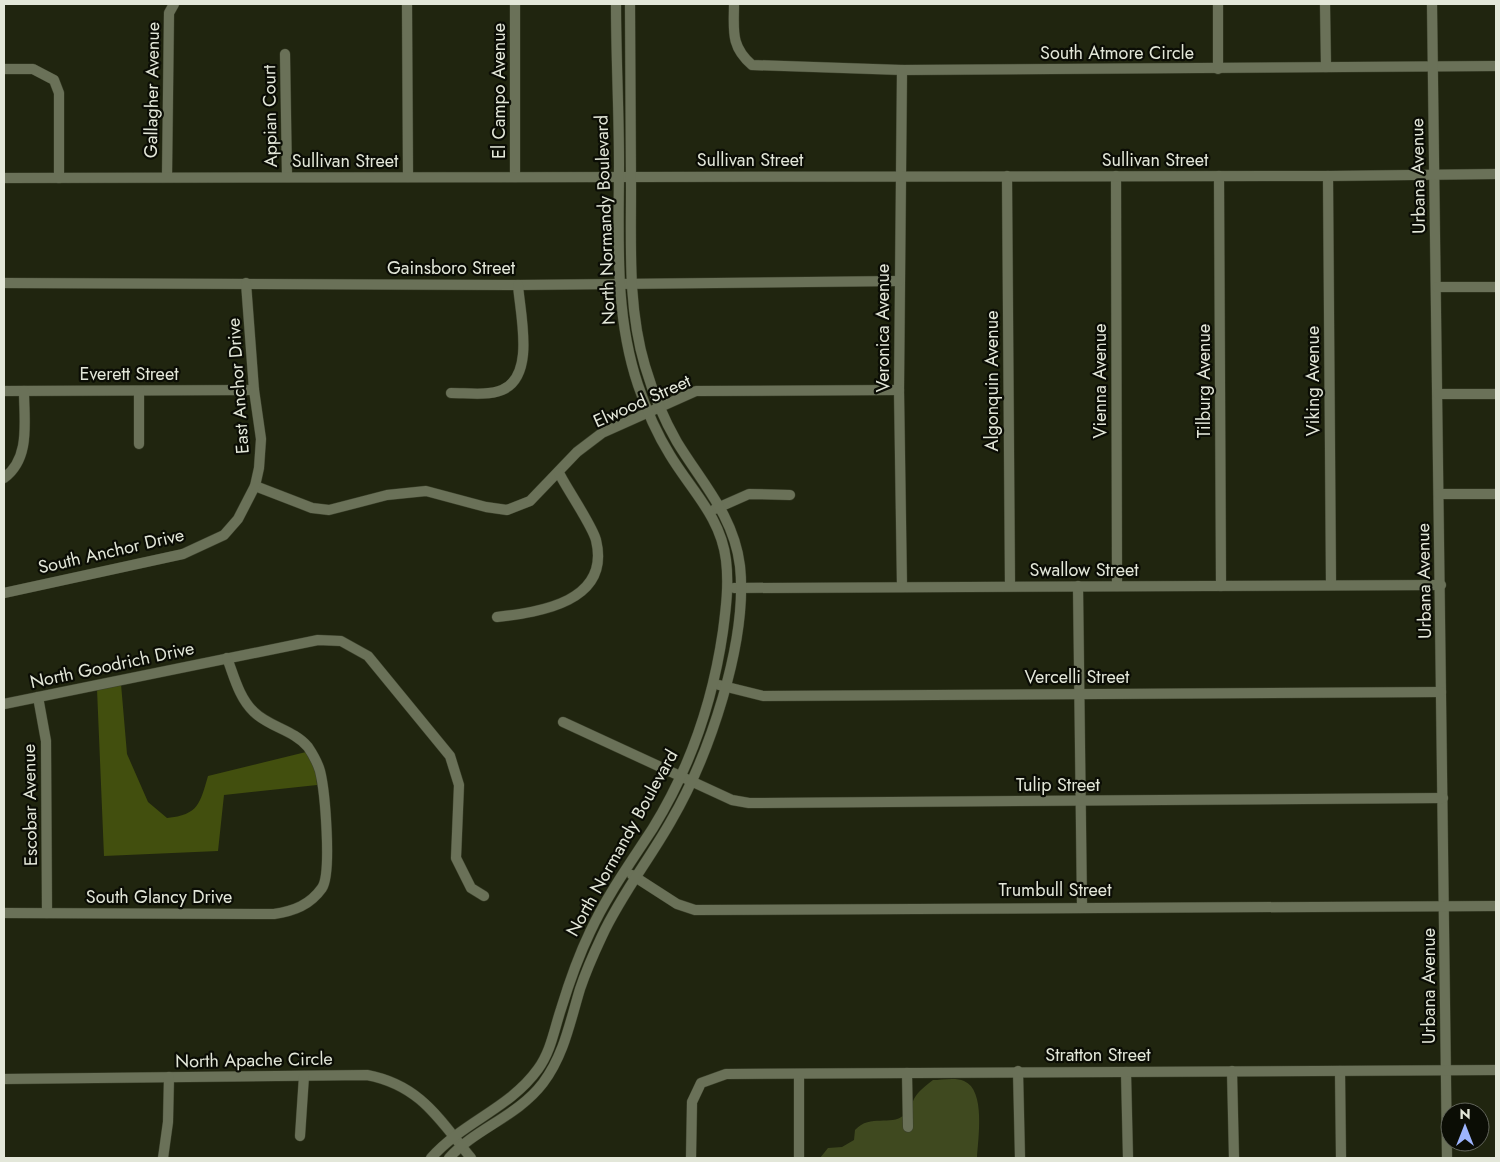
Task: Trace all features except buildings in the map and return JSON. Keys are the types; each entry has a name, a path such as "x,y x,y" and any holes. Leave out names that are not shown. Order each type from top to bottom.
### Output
{"street":[{"name":"Gallagher Avenue","path":"167,177 169,14 174,4"},
{"path":"407,4 408,177"},
{"name":"El Campo Avenue","path":"515,4 515,177"},
{"name":"North Normandy Boulevard","path":"431,1158 453,1136 515,1095 543,1061 580,952 608,897 654,826 680,776 697,736 714,683 728,588 724,548 717,524 668,452 648,413 628,352 620,283 616,4"},
{"name":"North Normandy Boulevard","path":"449,1158 476,1135 521,1106 549,1074 562,1050 581,987 610,920 671,823 707,747 726,686 735,638 740,588 740,564 735,541 721,507 689,461 659,408 639,342 632,283 630,4"},
{"name":"South Atmore Circle","path":"734,4 733,39 742,56 752,65 902,70 1496,66"},
{"path":"1218,4 1218,69"},
{"path":"1325,4 1326,67"},
{"name":"Urbana Avenue","path":"1432,4 1441,692 1446,906 1447,1158"},
{"name":"Appian Court","path":"285,54 287,177"},
{"path":"4,69 33,69 54,80 59,93 59,178"},
{"name":"Veronica Avenue","path":"902,70 899,281 902,587"},
{"name":"Sullivan Street","path":"4,178 1328,176 1496,174"},
{"name":"Algonquin Avenue","path":"1007,176 1010,586"},
{"name":"Vienna Avenue","path":"1116,176 1117,586"},
{"name":"Tilburg Avenue","path":"1219,176 1222,586"},
{"name":"Viking Avenue","path":"1328,176 1331,586"},
{"name":"Gainsboro Street","path":"4,283 518,286 620,283 899,281"},
{"name":"East Anchor Drive","path":"246,283 254,390 261,439 259,468 255,486"},
{"path":"451,393 501,390 516,379 522,368 524,350 518,286"},
{"path":"1437,287 1496,287"},
{"name":"Everett Street","path":"4,391 254,390"},
{"name":"Elwood Street","path":"255,486 312,508 329,510 387,495 426,491 486,507 507,510 530,502 577,452 602,433 696,391 899,390"},
{"path":"4,478 12,471 24,447 24,391"},
{"path":"139,391 139,444"},
{"path":"1438,394 1496,394"},
{"path":"496,617 535,612 571,600 586,586 598,565 596,539 559,473"},
{"name":"South Anchor Drive","path":"4,593 182,554 224,534 238,519 255,486"},
{"path":"710,512 749,494 790,495"},
{"path":"1439,494 1496,494"},
{"name":"Swallow Street","path":"728,588 1441,585"},
{"path":"1078,586 1081,694 1082,906"},
{"name":"North Goodrich Drive","path":"4,704 318,640 341,641 368,656 450,756 459,785 456,858 471,888 484,896"},
{"name":"South Glancy Drive","path":"4,913 274,914 293,911 311,901 323,886 328,868 320,771 308,748 293,735 255,713 244,699 227,658"},
{"name":"Vercelli Street","path":"714,683 763,696 1441,692"},
{"name":"Escobar Avenue","path":"38,697 46,741 47,913"},
{"name":"Tulip Street","path":"563,722 732,800 749,803 1443,798"},
{"name":"Trumbull Street","path":"625,870 677,904 694,910 1082,906 1496,906"},
{"name":"Stratton Street","path":"691,1158 692,1102 701,1083 726,1074 799,1075 1018,1071 1446,1072 1496,1070"},
{"path":"1018,1071 1020,1158"},
{"path":"1340,1071 1341,1158"},
{"path":"1126,1072 1128,1158"},
{"path":"1232,1072 1234,1158"},
{"path":"907,1073 908,1127"},
{"name":"North Apache Circle","path":"4,1079 367,1075 399,1084 427,1104 471,1158"},
{"path":"799,1075 799,1158"},
{"path":"300,1136 304,1076"},
{"path":"162,1158 168,1122 169,1077"}],"green space":[{"path":"121,684 127,754 148,802 167,818 192,811 203,794 208,776 306,752 316,772 317,785 224,795 218,851 104,856 97,689"},
{"path":"933,1080 961,1080 971,1086 978,1104 979,1116 977,1158 820,1158 828,1148 842,1147 854,1140 855,1130 867,1122 893,1120 904,1115 904,1131 911,1131 911,1113 915,1096"}]}
